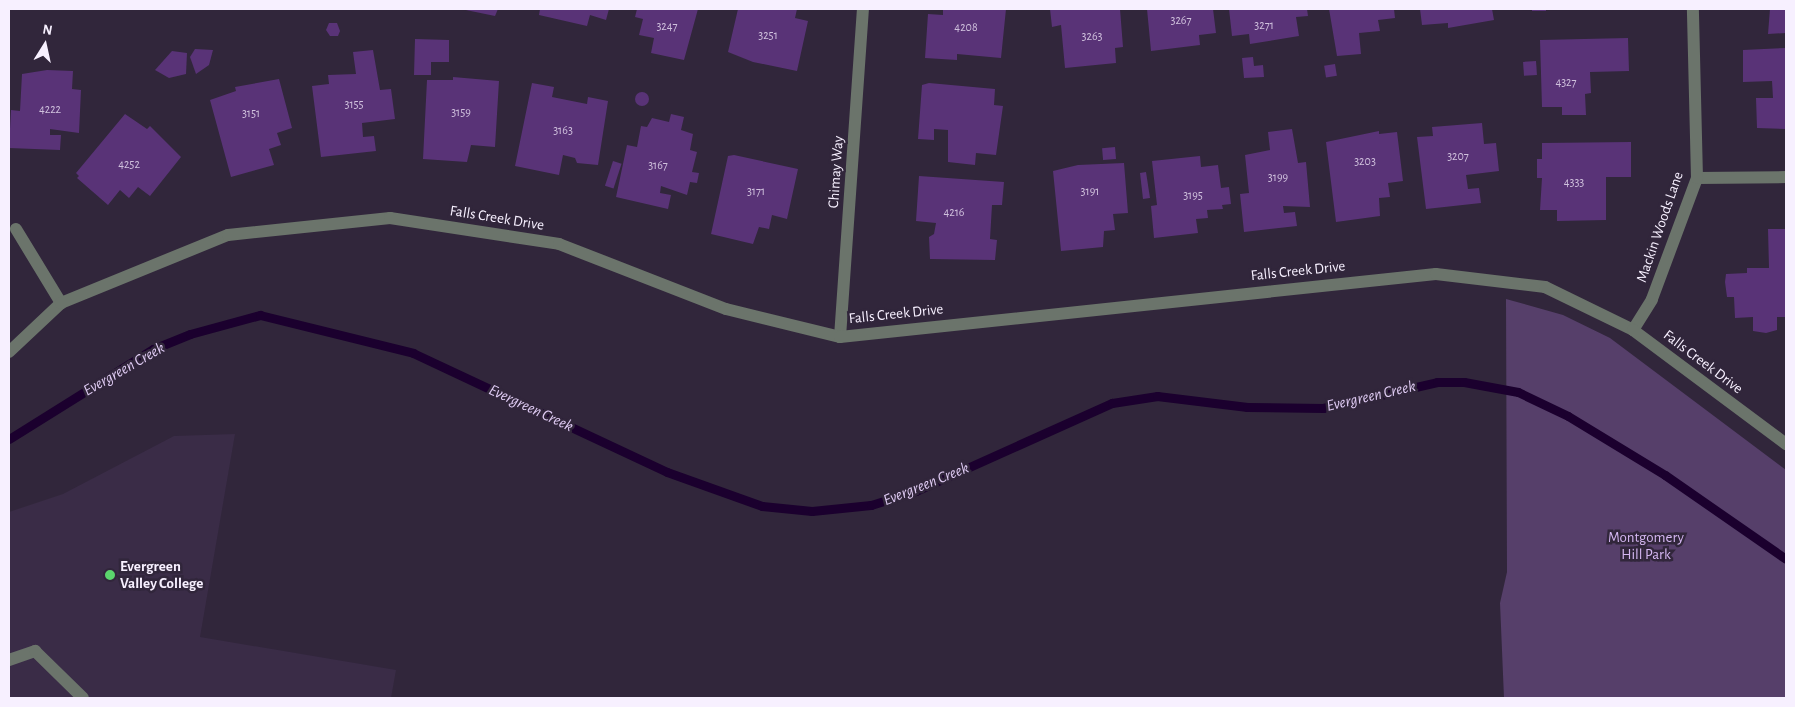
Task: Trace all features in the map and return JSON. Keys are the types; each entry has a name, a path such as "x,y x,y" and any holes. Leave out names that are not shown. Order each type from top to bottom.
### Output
{"street":[{"name":"Chimay Way","path":"840,337 863,9"},
{"name":"Mackin Woods Lane","path":"1632,330 1652,299 1697,178 1693,9"},
{"path":"1697,178 1786,177"},
{"name":"Falls Creek Drive","path":"9,352 61,303 228,235 390,218 559,244 726,309 840,337 1436,274 1545,287 1632,330 1786,444"},
{"path":"16,229 61,303"},
{"path":"9,660 35,651 83,698"}],"shaded area":[{"name":"Evergreen Valley College","path":"235,434 200,637 396,670 391,698 9,698 9,512 63,494 174,436"}],"green space":[{"name":"Montgomery Hill Park","path":"1506,299 1563,315 1610,338 1786,470 1786,698 1504,698 1500,603 1507,572"}],"building":[{"path":"461,9 498,9 495,16"},
{"path":"540,9 609,9 606,20 590,15 587,26 539,15"},
{"path":"637,9 698,9 684,60 651,53 654,38 639,35 643,19 635,17"},
{"path":"738,9 797,9 795,18 808,21 797,71 753,62 728,52"},
{"path":"943,9 1006,9 1001,58 957,54 957,60 925,58 928,14 943,15"},
{"path":"1050,9 1120,9 1123,47 1115,48 1116,63 1065,68 1061,25 1052,27"},
{"path":"1147,9 1213,9 1216,33 1199,35 1200,45 1151,51"},
{"path":"1229,9 1307,9 1308,16 1296,17 1299,36 1250,44 1249,34 1232,36"},
{"path":"1329,9 1394,9 1395,18 1378,20 1380,31 1359,33 1361,54 1337,56"},
{"path":"1420,9 1492,9 1494,20 1448,28 1448,23 1422,25"},
{"path":"1532,9 1546,9 1546,11 1532,11"},
{"path":"1770,9 1786,9 1786,33 1768,34"},
{"path":"329,23 337,23 340,31 338,36 330,36 326,30"},
{"path":"1628,38 1629,71 1590,72 1591,93 1585,94 1586,115 1562,115 1562,107 1542,107 1540,40"},
{"path":"415,39 449,40 449,62 431,62 431,75 414,75"},
{"path":"1786,48 1786,129 1757,128 1756,98 1773,98 1772,81 1743,82 1743,50"},
{"path":"195,49 213,50 209,65 196,74 190,57"},
{"path":"373,50 380,90 391,89 395,119 362,123 363,137 374,136 376,151 321,157 312,86 329,84 328,75 356,74 353,52"},
{"path":"172,51 187,53 186,74 169,78 155,70"},
{"path":"1253,57 1254,66 1263,65 1264,77 1244,78 1242,58"},
{"path":"1536,61 1537,75 1524,76 1523,62"},
{"path":"1335,64 1337,76 1326,78 1324,66"},
{"path":"47,70 73,71 72,89 81,90 79,133 50,129 50,135 61,135 60,150 9,148 11,110 20,111 22,74"},
{"path":"453,77 499,81 495,147 471,145 467,162 423,159 427,80 453,80"},
{"path":"279,79 292,128 277,133 281,145 269,149 274,165 231,177 210,100 236,91 235,87"},
{"path":"532,83 554,87 552,97 587,104 588,97 608,101 598,165 577,163 575,158 563,155 559,175 515,166"},
{"path":"929,83 995,89 994,105 1003,106 996,155 976,153 975,165 948,162 948,130 934,129 934,140 918,139 922,85"},
{"path":"642,92 647,94 649,99 647,104 642,106 637,104 635,99 637,94"},
{"path":"125,114 147,129 150,126 181,157 150,196 138,187 129,198 120,190 108,205 77,178 79,176 76,173"},
{"path":"671,114 684,117 681,130 693,134 690,150 697,152 692,172 699,173 697,183 690,182 687,195 661,186 660,193 671,195 668,209 616,197 627,145 637,147 641,126 647,127 652,118 669,122"},
{"path":"1482,123 1484,144 1496,143 1499,171 1466,175 1468,189 1479,188 1481,203 1426,209 1417,137 1433,136 1432,127"},
{"path":"1292,129 1298,163 1306,162 1310,207 1283,206 1284,213 1295,212 1297,226 1244,232 1240,194 1249,193 1245,155 1270,150 1268,132"},
{"path":"1379,131 1379,134 1397,132 1403,181 1388,183 1390,197 1379,198 1380,216 1336,222 1326,142"},
{"path":"1631,142 1631,177 1606,177 1606,220 1557,221 1557,210 1540,210 1542,178 1537,178 1537,159 1542,159 1542,143"},
{"path":"1115,147 1116,159 1103,160 1102,148"},
{"path":"734,155 798,169 787,219 772,215 769,229 759,227 753,244 711,234 728,156"},
{"path":"1200,156 1201,167 1218,165 1221,188 1229,187 1231,204 1222,205 1223,209 1207,210 1208,218 1196,219 1198,233 1154,238 1151,206 1157,205 1152,161"},
{"path":"613,161 622,164 614,189 605,186"},
{"path":"1124,163 1128,213 1113,214 1115,230 1104,231 1103,247 1061,251 1053,171 1078,165"},
{"path":"1146,172 1150,198 1143,199 1140,173"},
{"path":"919,176 1004,182 1002,205 992,205 990,239 997,240 995,260 930,259 929,237 934,234 936,223 916,221"},
{"path":"1768,229 1786,229 1786,317 1777,317 1777,330 1766,333 1753,331 1753,317 1735,318 1734,297 1727,297 1725,282 1726,274 1747,273 1747,268 1769,268"}],"waterway":[{"name":"Evergreen Creek","path":"9,439 153,349 190,334 260,315 413,353 667,472 762,506 812,511 871,505 916,491 1112,403 1157,396 1247,407 1323,408 1437,382 1464,382 1518,392 1568,416 1665,475 1786,559"}],"place":[{"name":"Evergreen Valley College","path":"110,575"}]}
